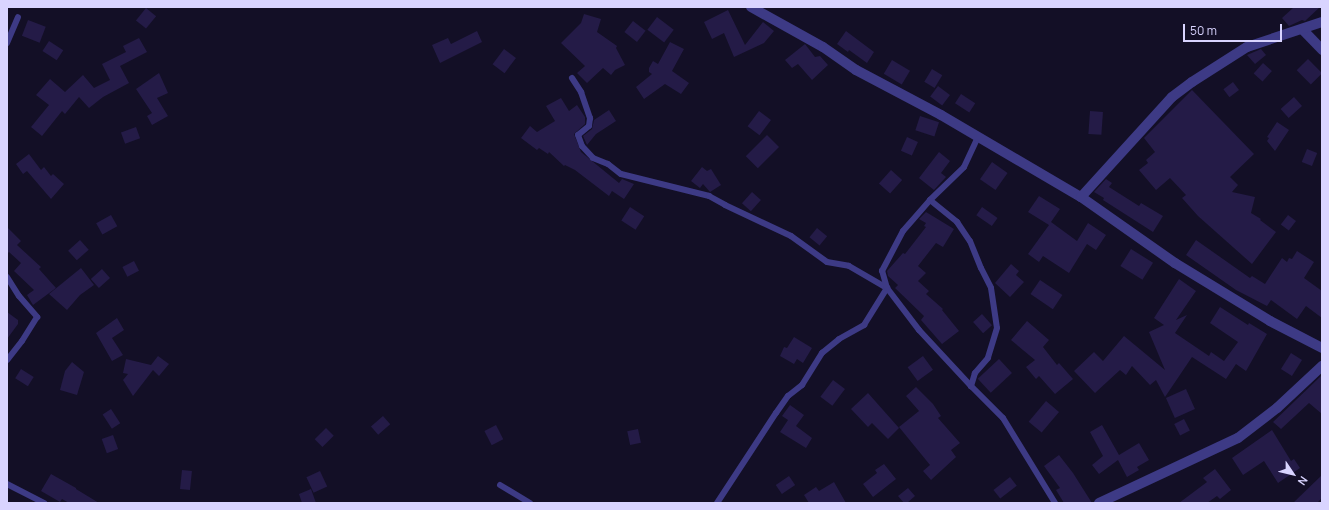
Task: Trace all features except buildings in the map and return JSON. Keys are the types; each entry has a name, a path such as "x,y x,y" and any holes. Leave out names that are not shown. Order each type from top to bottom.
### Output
{"street":[{"path":"751,7 823,47 856,70 978,137 1081,197 1175,263 1270,320 1322,348"},
{"path":"1081,197 1172,98 1192,82 1247,47 1303,30 1322,22"},
{"path":"1303,30 1322,50"},
{"path":"1099,503 1238,438 1277,408 1322,366"}],"lane":[{"path":"7,43 18,17"},
{"path":"572,78 581,92 590,118 588,126 578,135 582,146 593,158 608,164 621,174 709,196 791,236 827,262 849,266 887,288"},
{"path":"978,137 964,167 930,200 903,231 882,271 887,288 919,330 970,386 1003,418 1055,503"},
{"path":"930,200 957,222 970,241 991,288 997,328 988,358 975,373 970,386"},
{"path":"7,277 19,296 36,317 22,341 7,360"},
{"path":"717,503 776,413 788,396 802,384 822,353 839,339 864,325 887,288"},
{"path":"7,484 44,503"},
{"path":"500,485 530,503"}]}
